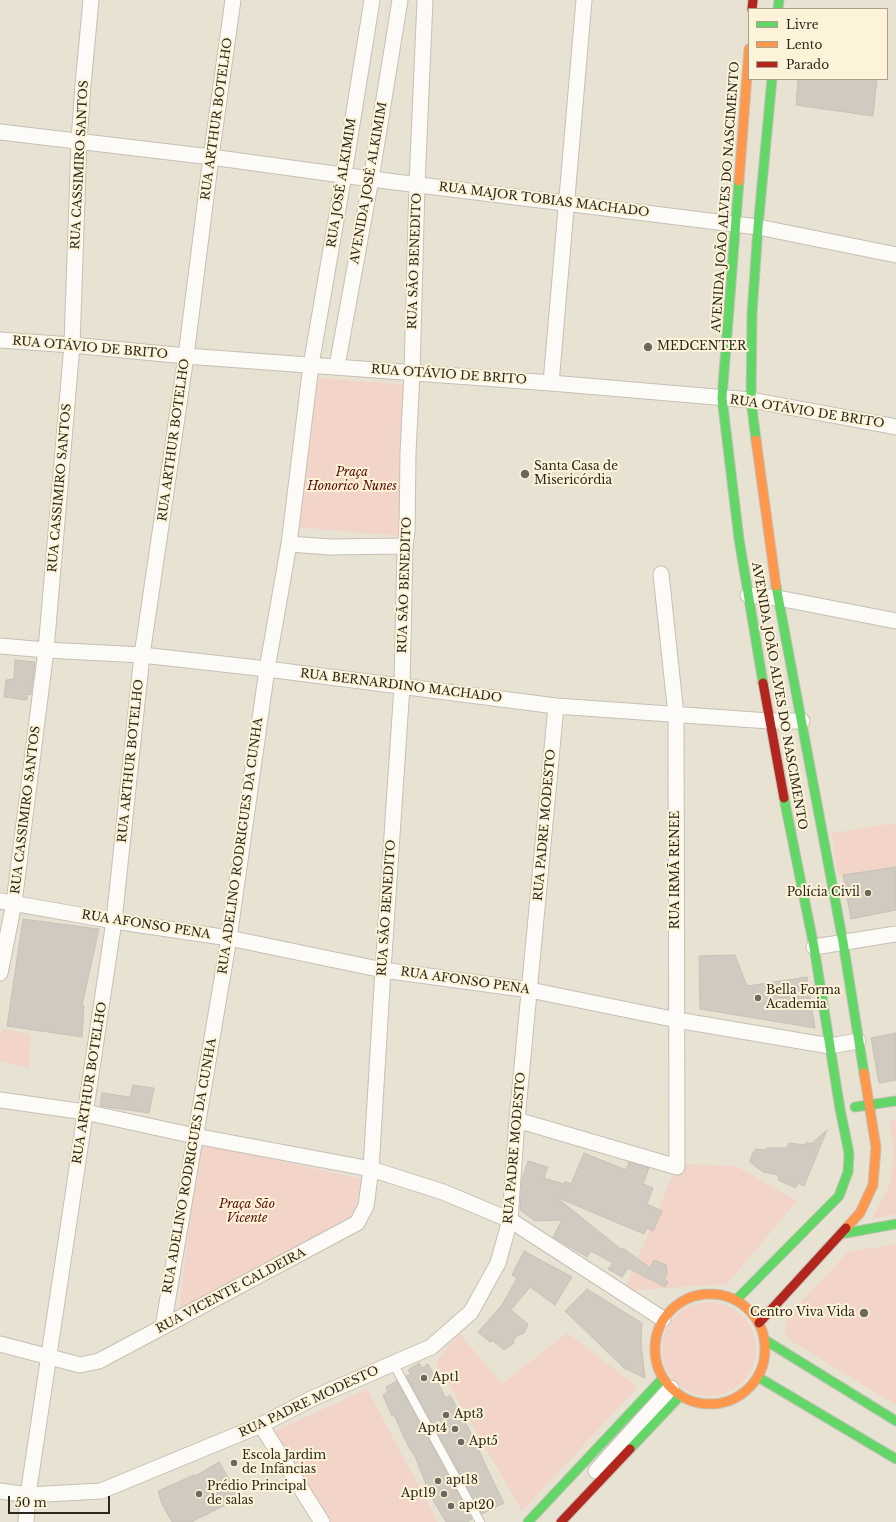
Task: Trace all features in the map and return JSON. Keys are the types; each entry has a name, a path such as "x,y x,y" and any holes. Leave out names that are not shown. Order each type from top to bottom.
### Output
{"main road":[{"name":"AVENIDA JOÃO ALVES DO NASCIMENTO","path":"736,1300 838,1196 848,1172 849,1153 840,1109 814,947 769,721 748,595 743,539 722,398 748,62"},
{"path":"759,1323 860,1213 873,1184 876,1147 843,942 802,720 765,539 751,400 752,314 758,226 772,80"},
{"path":"840,1109 896,1101"},
{"path":"841,1234 896,1224"},
{"path":"704,1293 721,1294 736,1300 749,1310 759,1323 765,1340 765,1359 758,1377 747,1390 732,1400 714,1404 697,1403 671,1387 656,1364 654,1349 656,1333 663,1319 674,1306 688,1298 704,1293"},
{"path":"765,1340 896,1421"},
{"path":"758,1377 896,1459"},
{"path":"528,1522 671,1387"},
{"path":"561,1522 671,1387"}],"street":[{"name":"RUA CASSIMIRO SANTOS","path":"0,973 7,902 46,650 72,345 79,141 84,64 91,0"},
{"name":"RUA ARTHUR BOTELHO","path":"26,1522 28,1495 48,1357 114,921 142,655 186,356 211,157 233,0"},
{"name":"RUA JOSÉ ALKIMIM","path":"311,365 372,0"},
{"name":"AVENIDA JOSÉ ALKIMIM","path":"337,366 371,179 400,0"},
{"name":"RUA SÃO BENEDITO","path":"371,1169 402,686 417,184 425,0"},
{"path":"551,383 584,0"},
{"name":"RUA MAJOR TOBIAS MACHADO","path":"0,132 211,157 567,204 758,226 896,255"},
{"name":"RUA OTÁVIO DE BRITO","path":"0,340 751,400 896,427"},
{"name":"RUA ADELINO RODRIGUES DA CUNHA","path":"163,1327 229,938 267,669 290,544 311,365"},
{"path":"290,544 330,547 405,546"},
{"name":"RUA IRMÃ RENEE","path":"517,1120 677,1167 676,715 661,574"},
{"path":"748,595 778,598 896,621"},
{"name":"RUA BERNARDINO MACHADO","path":"0,646 142,655 267,669 556,706 769,721 802,720"},
{"name":"RUA PADRE MODESTO","path":"0,1491 28,1495 101,1490 261,1425 310,1399 431,1347 471,1312 498,1263 510,1220 517,1120 556,706"},
{"name":"RUA AFONSO PENA","path":"7,902 114,921 229,938 383,970 530,990 677,1020 830,1046 858,1041"},
{"path":"814,947 896,934"},
{"path":"0,1100 85,1112 195,1136 371,1169 443,1192 510,1220 663,1319"},
{"name":"RUA VICENTE CALDEIRA","path":"0,1344 80,1364 99,1361 357,1223 366,1206 371,1169"},
{"path":"549,1522 671,1387"},
{"path":"261,1425 322,1522"}],"lane":[{"path":"393,1363 480,1522"}],"green space":[{"name":"Praça Honorico Nunes","path":"318,378 407,385 399,536 295,527"},
{"path":"896,823 896,867 838,876 832,833"},
{"path":"2,1029 30,1034 29,1068 0,1061 0,1038"},
{"path":"890,1121 896,1121 896,1214 872,1219 890,1184 894,1154"},
{"name":"Praça São Vicente","path":"198,1143 362,1179 353,1220 179,1312"},
{"path":"685,1164 736,1166 797,1201 727,1284 624,1291 671,1179"},
{"path":"896,1244 896,1405 785,1337 786,1318 848,1252"},
{"path":"709,1302 727,1306 742,1316 752,1331 756,1349 752,1367 742,1382 727,1392 709,1396 691,1392 676,1382 666,1367 662,1349 666,1331 676,1316 691,1306"},
{"path":"459,1333 502,1384 567,1333 638,1387 522,1511 436,1362"},
{"path":"367,1389 438,1522 331,1522 271,1433"}],"building":[{"path":"798,80 877,80 873,116 796,105"},
{"path":"15,660 35,662 31,695 27,694 27,700 4,697 6,680 14,679"},
{"name":"Polícia Civil","path":"896,867 896,910 851,919 843,875"},
{"path":"23,919 99,929 82,1005 84,1006 82,1037 7,1026"},
{"name":"Bella Forma Academia","path":"735,955 747,986 807,977 815,1028 700,1009 699,956"},
{"path":"896,1033 896,1080 879,1083 871,1038"},
{"path":"133,1085 154,1088 149,1113 100,1106 102,1093 130,1097"},
{"path":"827,1130 804,1186 798,1183 796,1188 778,1180 779,1175 763,1172 750,1162 752,1154 756,1149 765,1150 767,1148 787,1148 789,1143 805,1145 806,1142 811,1144"},
{"path":"584,1153 626,1170 629,1162 649,1168 643,1184 653,1188 647,1204 662,1211 653,1231 647,1228 644,1234 556,1197 622,1250 623,1248 650,1268 654,1260 666,1265 667,1275 664,1279 668,1282 665,1287 628,1268 622,1277 608,1269 613,1263 591,1251 587,1257 553,1237 562,1220 535,1221 520,1210 522,1179 528,1161 548,1167 544,1178 564,1184 565,1181 571,1184"},
{"path":"524,1251 572,1277 555,1305 530,1287 511,1310 528,1324 524,1333 515,1337 513,1344 504,1350 493,1341 490,1342 478,1332 502,1305 517,1278 512,1275"},
{"path":"587,1289 642,1323 641,1343 645,1378 624,1368 565,1311"},
{"path":"419,1363 422,1368 428,1364 446,1398 450,1395 470,1431 504,1503 482,1514 406,1376 411,1374 408,1370"},
{"path":"397,1381 472,1519 467,1522 446,1522 430,1495 415,1456 409,1448 394,1415 392,1416 383,1395 388,1392 386,1387"},
{"name":"Prédio Principal de salas","path":"219,1462 240,1498 191,1522 172,1522 162,1504 158,1491 194,1475 195,1476"}],"traffic: fast":[{"path":"778,8 779,0"},
{"path":"756,440 751,400 752,314 758,227 772,80"},
{"path":"739,181 722,398 739,539 763,683"},
{"path":"776,586 843,942 864,1073"},
{"path":"736,1300 839,1196 848,1172 849,1153 840,1109 814,947 784,798"},
{"path":"855,1107 896,1101"},
{"path":"841,1234 896,1224"},
{"path":"765,1340 896,1421"},
{"path":"758,1377 896,1459"},
{"path":"528,1522 663,1378"},
{"path":"630,1449 680,1396"}],"traffic: slow":[{"path":"739,181 748,62"},
{"path":"756,440 776,586"},
{"path":"846,1228 860,1213 873,1185 876,1147 864,1073"},
{"path":"710,1294 731,1298 741,1303 749,1310 756,1318 761,1328 765,1349 761,1370 756,1380 749,1388 741,1395 731,1400 710,1404 689,1400 679,1395 671,1388 664,1380 659,1370 655,1349 659,1328 664,1318 671,1310 679,1303 689,1298 710,1294"}],"traffic: jam":[{"path":"752,8 753,0"},
{"path":"763,683 784,798"},
{"path":"759,1323 846,1228"},
{"path":"561,1522 630,1449"}],"place":[{"name":"MEDCENTER","path":"648,347"},
{"name":"Santa Casa de Misericórdia","path":"525,474"},
{"name":"Polícia Civil","path":"868,893"},
{"name":"Bella Forma Academia","path":"758,998"},
{"name":"Centro Viva Vida","path":"864,1313"},
{"name":"Apt1","path":"424,1378"},
{"name":"Apt3","path":"446,1415"},
{"name":"Apt4","path":"455,1429"},
{"name":"Apt5","path":"461,1442"},
{"name":"Escola Jardim de Infâncias","path":"234,1463"},
{"name":"apt18","path":"438,1481"},
{"name":"Prédio Principal de salas","path":"199,1494"},
{"name":"Apt19","path":"444,1494"},
{"name":"apt20","path":"451,1506"}]}
